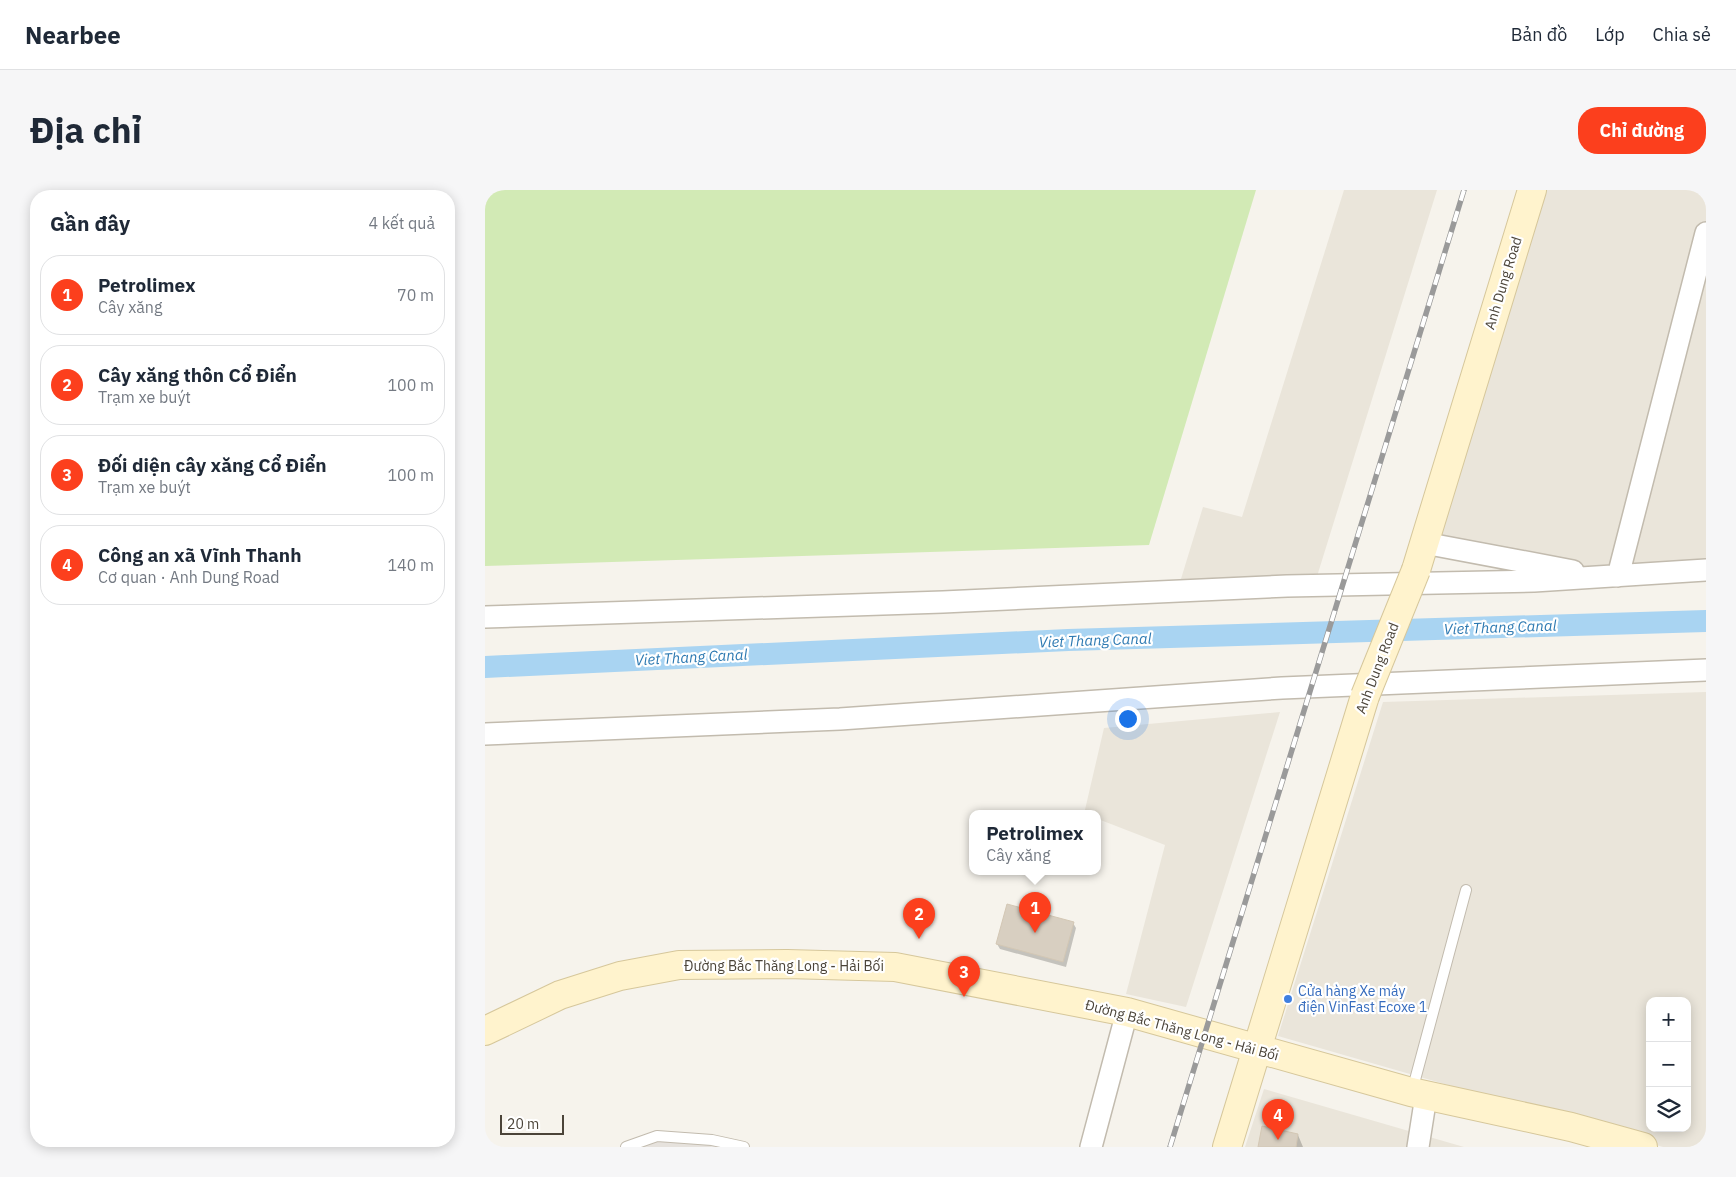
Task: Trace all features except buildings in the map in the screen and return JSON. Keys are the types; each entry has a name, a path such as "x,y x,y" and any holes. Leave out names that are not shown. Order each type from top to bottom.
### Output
{"main road":[{"name":"Anh Dung Road","path":"1227,1147 1259,1049 1365,696 1416,570 1532,190"},
{"name":"Đường Bắc Thăng Long - Hải Bối","path":"485,1031 560,995 620,976 679,965 787,964 895,967 1127,1012 1419,1094 1571,1127 1643,1147"}],"street":[{"path":"1612,576 1706,233"},
{"path":"1424,543 1612,576"},
{"path":"485,618 943,602 1287,586 1534,581 1706,570"},
{"path":"485,734 840,719 1282,688 1706,670"},
{"path":"1091,1147 1127,1012"},
{"path":"1418,1147 1419,1094"}],"lane":[{"path":"1419,1094 1466,890"},
{"path":"626,1147 657,1136 712,1140 743,1147"}],"shaded area":[{"path":"1344,190 1437,190 1314,586 1177,592 1203,507 1242,517"},
{"path":"1531,190 1706,190 1706,566 1605,576 1424,543"},
{"path":"1706,692 1706,1147 1663,1147 1278,1036 1383,702"},
{"path":"1280,712 1186,1007 1126,994 1165,845 1101,820 1101,810 1085,810 1104,728"},
{"path":"1264,1089 1464,1147 1245,1147"},
{"path":"657,1136 719,1147 626,1147"}],"green space":[{"path":"485,190 1256,190 1149,545 485,566"}],"waterway":[{"name":"Viet Thang Canal","path":"485,667 1068,640 1706,621"}],"railway":[{"path":"1170,1147 1464,190"}],"place":[{"name":"Petrolimex","path":"1035,933"},
{"name":"Cây xăng thôn Cổ Điển","path":"919,939"},
{"name":"Đối diện cây xăng Cổ Điển","path":"964,997"},
{"name":"Cửa hàng Xe máy điện VinFast Ecoxe 1","path":"1288,999"},
{"name":"Công an xã Vĩnh Thanh","path":"1278,1140"}]}
